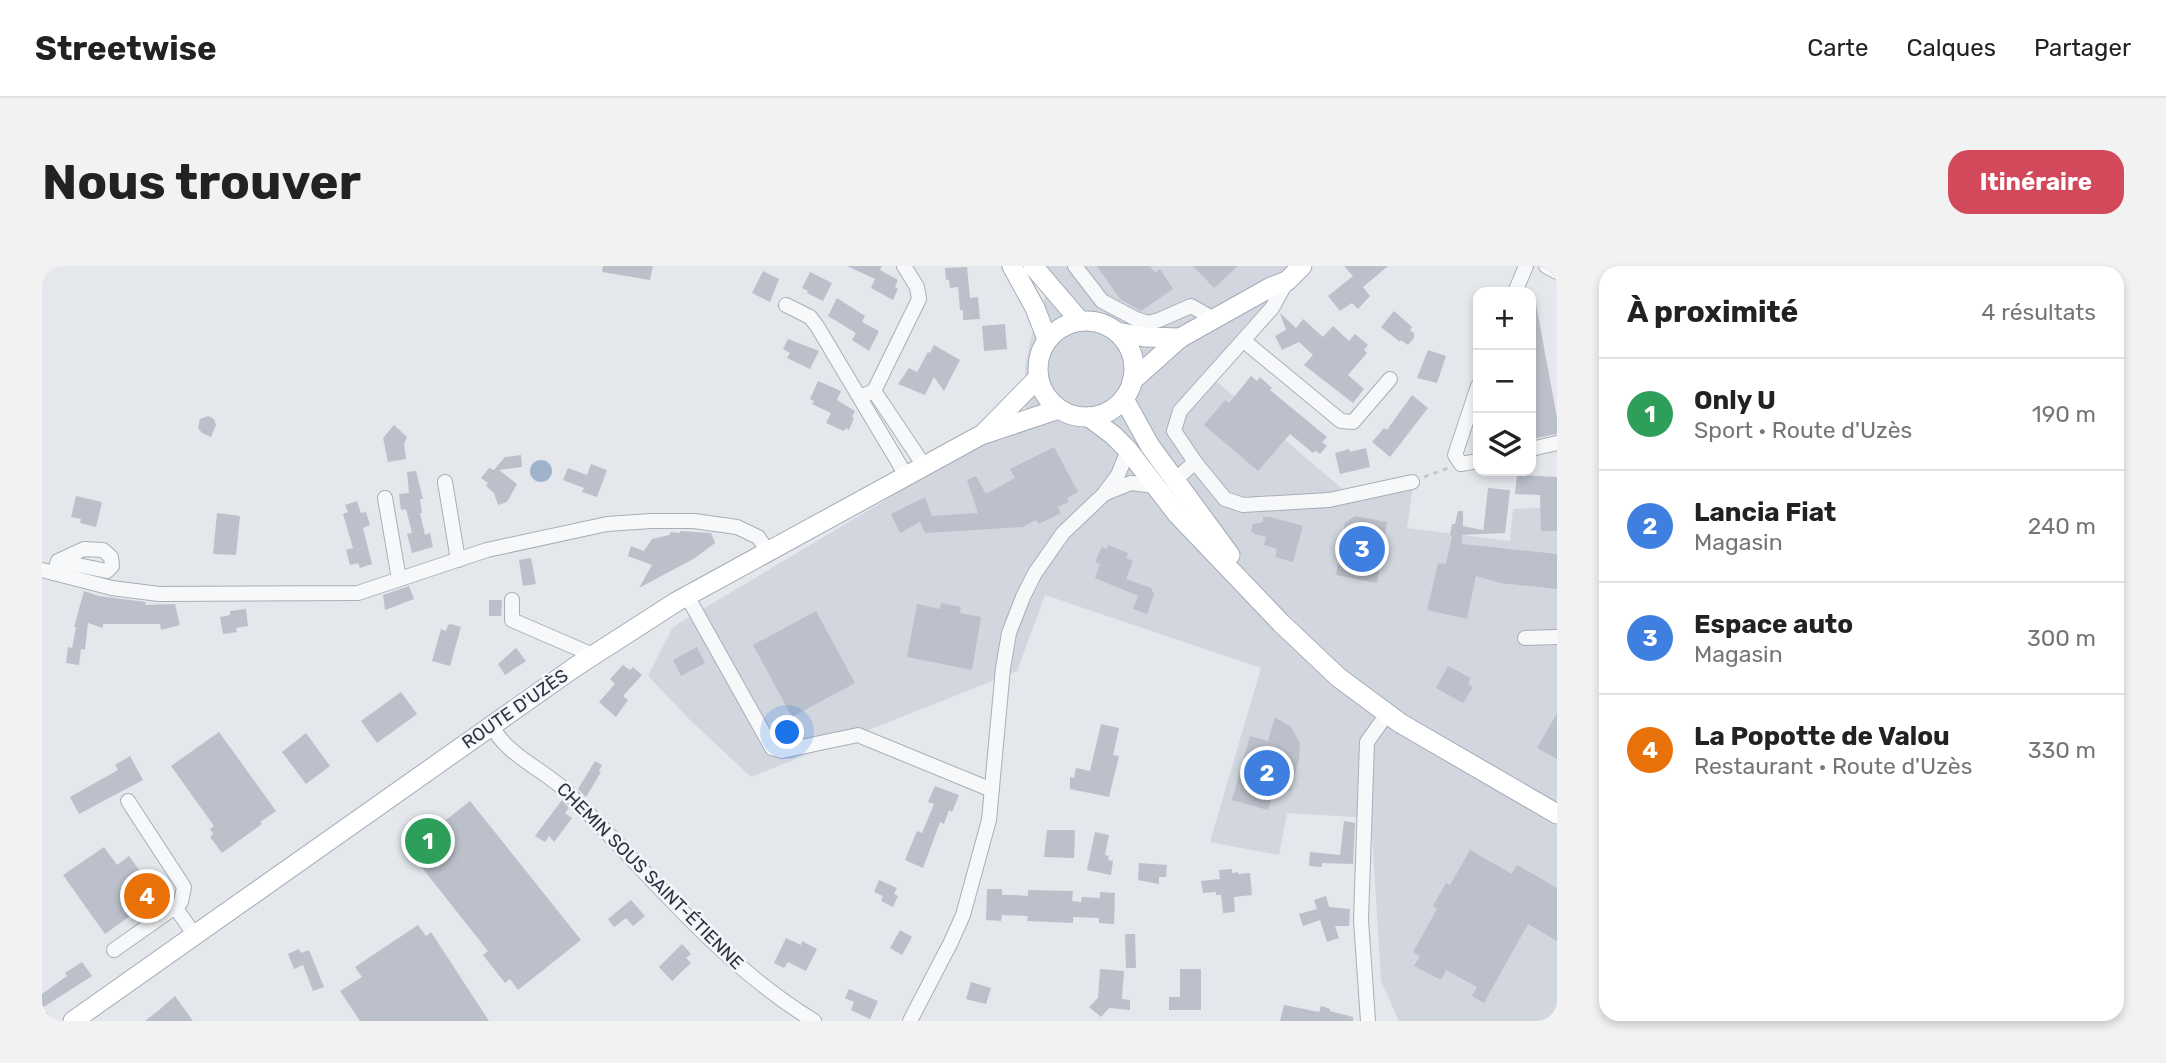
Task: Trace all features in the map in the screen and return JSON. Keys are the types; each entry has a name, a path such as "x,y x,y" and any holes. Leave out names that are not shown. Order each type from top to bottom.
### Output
{"main road":[{"path":"1012,266 1048,339"},
{"path":"1033,266 1080,321"},
{"path":"1180,338 1145,337 1117,332 1093,321 1068,324 1048,339 1041,351 1038,378 1049,401 1059,409 1073,416 1103,414 1114,408 1128,390 1180,338 1271,287 1287,281 1301,266"},
{"path":"1117,332 1132,354 1134,367 1128,390 1150,446 1281,623"},
{"name":"ROUTE D'UZÈS","path":"981,435 1038,378"},
{"name":"ROUTE D'UZÈS","path":"73,1021 593,655 687,596 981,435 1059,409"},
{"path":"1089,417 1114,435 1177,514 1281,623 1338,677 1387,715 1557,814"}],"street":[{"path":"867,394 919,299 917,287 904,266"},
{"path":"1075,266 1102,301 1136,319 1148,323 1191,306 1214,319"},
{"path":"1517,287 1526,266"},
{"path":"1546,266 1557,272"},
{"path":"1287,281 1272,308 1180,411 1174,431 1225,499 1243,505 1329,500 1412,482"},
{"path":"786,305 810,317 925,467"},
{"path":"1244,341 1341,421 1353,422 1390,379"},
{"path":"867,394 907,477"},
{"path":"1473,401 1455,455 1461,464 1473,462"},
{"path":"1536,448 1557,443"},
{"path":"910,1021 963,915 989,820 1003,668 1009,633 1035,573 1063,533 1104,494 1118,475 1128,450"},
{"path":"1174,481 1195,462"},
{"path":"444,482 458,560"},
{"path":"1104,494 1130,483 1155,486"},
{"path":"385,498 399,579"},
{"path":"51,568 112,588 159,594 358,593 487,550 607,524 651,521 694,521 737,527 758,537 768,551"},
{"path":"687,596 772,748 782,751 858,735 992,790"},
{"path":"512,600 512,620 593,655"},
{"path":"1525,638 1557,637"},
{"path":"1368,1021 1361,920 1367,742 1387,715"},
{"name":"CHEMIN SOUS SAINT-ÉTIENNE","path":"492,725 496,734 510,748 565,789 728,957 792,1008 814,1021"},
{"path":"114,950 175,907 181,902 184,893 184,887 128,801"},
{"path":"175,907 194,934"}],"path":[{"path":"1412,482 1461,464"}],"shaded area":[{"path":"1047,266 1291,266 1216,381 1353,498 1413,486 1407,528 1510,541 1513,509 1557,507 1557,1021 1399,1021 1381,981 1371,818 1287,813 1279,855 1210,842 1261,668 1045,595 1017,671 751,777 648,676 673,627 884,501 1026,409 1025,368 1032,334 1053,275"}],"water":[{"path":"541,460 549,463 552,471 549,479 541,482 533,479 530,471 533,463"}],"building":[{"path":"603,266 653,266 650,280 602,272"},
{"path":"847,266 882,266 880,270 898,280 895,287 898,289 893,300 871,288 875,279"},
{"path":"1097,266 1150,266 1155,273 1160,269 1173,289 1141,311 1120,299"},
{"path":"1193,266 1238,266 1214,288"},
{"path":"1344,266 1388,266 1363,287 1370,296 1358,309 1352,303 1340,311 1328,296 1353,276"},
{"path":"967,267 970,298 978,297 980,319 963,320 958,287 950,288 949,280 946,280 945,268"},
{"path":"763,271 779,279 770,302 752,293"},
{"path":"810,272 832,283 823,301 802,288"},
{"path":"837,298 865,316 862,322 879,331 869,351 852,340 856,333 828,316"},
{"path":"1536,304 1557,418 1557,434 1536,438"},
{"path":"1394,311 1412,327 1410,330 1414,333 1414,338 1408,345 1381,327"},
{"path":"1280,313 1296,328 1303,319 1323,337 1333,326 1349,341 1355,334 1368,345 1364,350 1367,353 1348,375 1364,389 1353,403 1304,365 1313,355 1299,342 1282,350 1275,336 1286,330"},
{"path":"1005,324 1007,349 984,351 982,326"},
{"path":"788,339 819,351 810,369 787,358 790,353 783,349"},
{"path":"934,345 960,360 944,391 934,377 925,395 898,384 909,368 917,372"},
{"path":"1428,350 1446,356 1437,383 1417,378"},
{"path":"1251,376 1257,381 1260,377 1272,388 1270,390 1327,437 1322,442 1327,446 1320,454 1316,451 1313,453 1290,434 1258,471 1204,425 1225,400 1229,403"},
{"path":"818,381 841,391 837,400 855,411 849,430 846,428 844,431 826,423 831,413 812,404 814,401 810,399"},
{"path":"1412,395 1428,408 1390,457 1372,442 1384,428 1387,430"},
{"path":"208,416 214,419 216,425 211,437 198,428 200,419"},
{"path":"394,425 407,437 404,444 406,459 388,462 383,438"},
{"path":"1054,447 1078,492 1067,498 1069,502 1058,507 1061,513 1039,524 1036,520 1023,527 925,533 920,522 900,533 891,514 925,497 932,516 978,513 967,480 976,476 986,494 1015,478 1010,469"},
{"path":"1366,448 1370,467 1340,474 1335,453"},
{"path":"521,455 522,467 499,470 517,484 507,502 498,505 494,493 486,486 488,483 481,478 489,468 494,470 505,457"},
{"path":"591,464 607,470 597,497 582,492 584,488 563,480 568,468 587,475"},
{"path":"416,471 423,499 420,499 420,513 425,535 430,533 433,547 412,553 407,534 412,533 406,509 401,510 399,494 409,493 407,472"},
{"path":"1517,476 1557,477 1557,531 1541,531 1540,495 1515,494"},
{"path":"1488,488 1510,490 1505,533 1483,534"},
{"path":"76,496 102,502 96,527 80,523 81,519 71,517"},
{"path":"357,501 361,513 366,512 370,525 363,528 372,564 360,568 358,563 350,565 346,550 353,548 343,514 348,512 345,505"},
{"path":"1458,511 1463,511 1463,526 1483,530 1483,534 1462,535 1462,544 1557,554 1557,589 1500,583 1476,576 1467,619 1427,610 1438,563 1446,564 1452,524 1455,524"},
{"path":"217,513 240,516 236,555 213,554"},
{"path":"1355,516 1387,522 1377,583 1336,575 1345,523"},
{"path":"1263,517 1303,526 1293,562 1275,557 1277,549 1264,545 1266,537 1251,531 1253,524 1263,522"},
{"path":"680,531 711,533 715,543 695,558 639,588 652,565 628,556 631,546 644,551 652,539"},
{"path":"1108,545 1128,553 1126,558 1133,561 1126,579 1151,588 1154,594 1147,614 1133,609 1138,596 1095,578 1100,564 1095,562 1102,547 1107,549"},
{"path":"531,558 536,584 523,586 519,560"},
{"path":"409,586 414,599 385,610 383,595"},
{"path":"84,591 99,596 146,602 145,605 175,604 180,625 161,630 160,624 103,624 103,628 88,623 85,650 81,649 79,665 66,663 68,647 72,648 74,627"},
{"path":"489,600 502,600 501,616 489,616"},
{"path":"941,603 961,607 960,613 981,617 972,670 907,657 917,604 940,609"},
{"path":"246,609 248,626 236,628 237,632 223,634 220,617 230,615 230,611"},
{"path":"816,611 855,683 792,717 753,645"},
{"path":"451,624 461,627 450,666 432,661 441,629 446,631"},
{"path":"697,647 705,663 681,676 673,660"},
{"path":"516,648 526,661 505,675 498,664"},
{"path":"623,665 630,670 633,667 642,675 623,696 628,700 616,717 599,702 615,684 610,679"},
{"path":"1448,666 1471,678 1468,684 1473,687 1463,703 1436,688"},
{"path":"401,692 417,714 377,743 361,721"},
{"path":"1557,713 1557,759 1537,748"},
{"path":"1275,717 1291,727 1300,743 1299,759 1290,791 1275,787 1268,810 1232,800 1250,736 1268,741"},
{"path":"1101,724 1119,728 1113,755 1119,756 1109,797 1070,789 1070,777 1074,778 1076,768 1090,771"},
{"path":"219,732 276,811 222,853 210,837 213,834 210,829 214,826 171,766"},
{"path":"306,733 330,766 306,784 282,752"},
{"path":"130,756 143,780 79,814 70,797 118,770 115,765"},
{"path":"595,761 602,765 599,771 601,772 586,797 578,789"},
{"path":"935,786 959,795 944,824 940,822 923,868 905,860 917,831 922,833 934,804 928,802"},
{"path":"562,800 569,808 565,813 572,818 554,842 549,836 545,842 535,836"},
{"path":"470,801 581,940 518,990 510,979 505,983 483,955 488,951 408,850"},
{"path":"1344,821 1355,823 1353,864 1322,863 1322,867 1309,866 1310,852 1340,855"},
{"path":"1047,830 1075,830 1074,858 1044,857"},
{"path":"1095,832 1109,835 1105,855 1109,856 1108,860 1113,861 1111,875 1087,870"},
{"path":"104,847 117,865 129,856 158,896 105,934 63,875"},
{"path":"1470,850 1512,874 1517,865 1557,888 1557,941 1528,924 1484,1003 1472,996 1477,987 1446,970 1441,980 1414,966 1420,956 1413,952 1437,909 1433,906 1446,883 1450,885"},
{"path":"1139,863 1167,865 1166,877 1159,877 1159,884 1138,880"},
{"path":"1232,869 1232,873 1250,873 1252,895 1234,897 1235,912 1223,913 1221,895 1216,895 1216,892 1203,893 1201,881 1220,879 1219,870"},
{"path":"879,880 897,888 894,894 898,896 893,907 881,901 883,896 874,892"},
{"path":"987,889 1002,889 1002,895 1028,896 1028,890 1073,891 1072,901 1081,902 1082,897 1100,898 1100,892 1115,893 1114,924 1099,923 1099,918 1073,917 1073,923 1027,921 1028,916 1002,915 1001,921 986,920"},
{"path":"1326,896 1329,907 1350,909 1349,926 1335,926 1339,938 1327,942 1320,920 1303,926 1299,914 1317,909 1314,900"},
{"path":"631,900 645,916 633,926 626,918 614,927 608,919"},
{"path":"418,925 426,936 431,932 489,1021 360,1021 340,991 362,977 355,967"},
{"path":"900,930 912,937 902,955 890,948"},
{"path":"1125,934 1135,934 1136,968 1126,968"},
{"path":"786,938 801,945 802,941 817,949 806,971 788,962 784,968 774,963"},
{"path":"682,944 691,954 686,958 691,963 672,981 659,967"},
{"path":"299,949 301,953 309,950 324,987 313,991 303,965 294,969 288,954"},
{"path":"82,962 92,976 42,1008 42,994"},
{"path":"1100,969 1124,971 1122,999 1130,1000 1130,1010 1109,1008 1101,1017 1089,1007 1098,998"},
{"path":"1180,969 1201,969 1201,1010 1169,1010 1169,997 1180,997"},
{"path":"971,982 991,988 986,1004 966,999"},
{"path":"849,989 878,1001 870,1019 851,1010 854,1002 845,998"},
{"path":"175,996 193,1021 145,1021 159,1010"},
{"path":"1284,1005 1319,1012 1321,1006 1353,1017 1353,1021 1280,1021"}],"place":[{"name":"Espace auto","path":"1362,549"},
{"name":"Lancia Fiat","path":"1267,773"},
{"name":"Only U","path":"428,841"},
{"name":"La Popotte de Valou","path":"147,896"}]}
